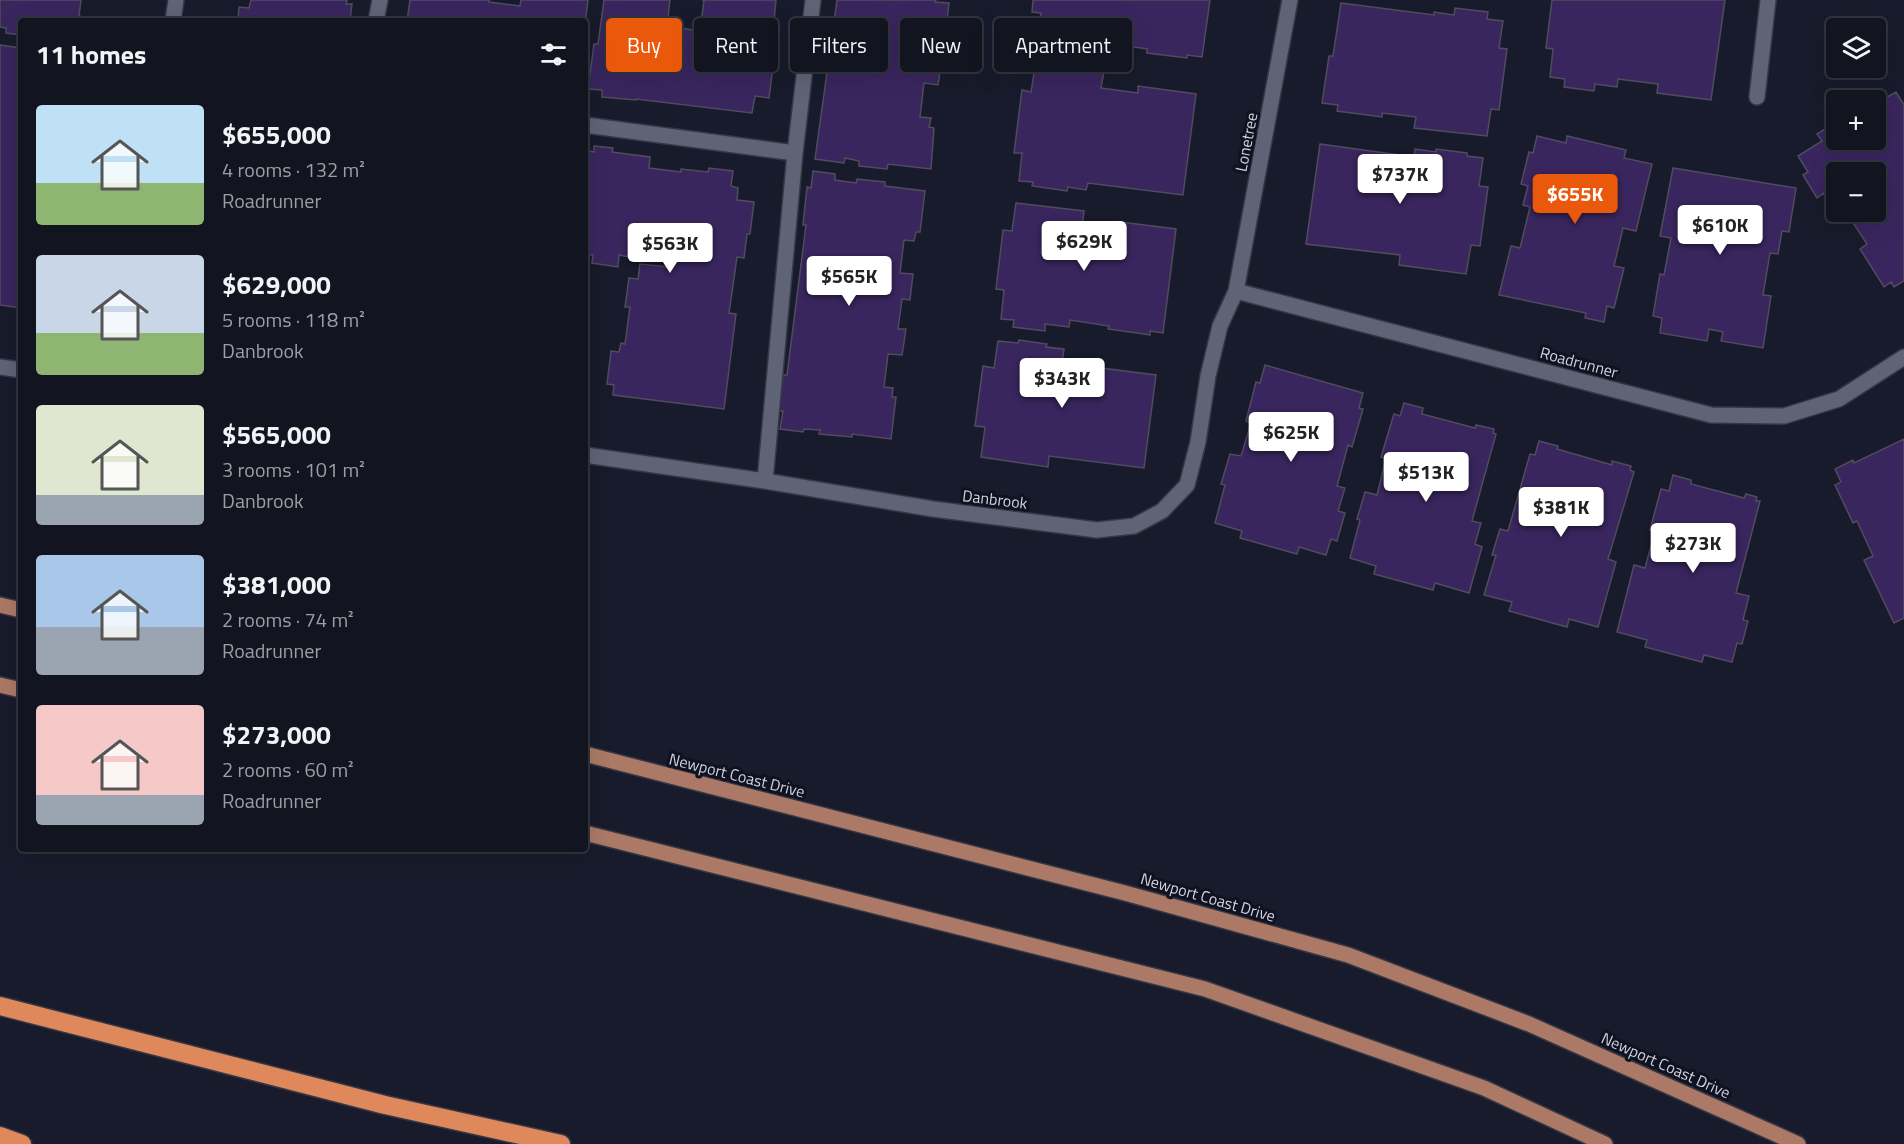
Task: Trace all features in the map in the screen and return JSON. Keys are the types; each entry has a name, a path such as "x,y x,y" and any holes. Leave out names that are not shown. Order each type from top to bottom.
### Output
{"highway":[{"path":"0,1006 385,1105 561,1144"},
{"path":"0,1136 22,1144"}],"main road":[{"path":"0,605 18,609"},
{"path":"0,685 18,689"},
{"name":"Newport Coast Drive","path":"588,755 1125,892 1348,955 1529,1024 1798,1144"},
{"path":"588,834 1205,989 1484,1088 1605,1144"}],"street":[{"path":"173,18 176,0"},
{"path":"377,18 380,0"},
{"path":"765,481 795,153 813,0"},
{"name":"Lonetree","path":"1236,291 1290,0"},
{"path":"1757,97 1768,0"},
{"path":"588,125 795,153"},
{"name":"Roadrunner","path":"1236,291 1711,415 1784,416 1795,413 1839,399 1904,357"},
{"name":"Danbrook","path":"588,455 765,481 933,509 1097,530 1134,526 1162,511 1187,485 1198,442 1208,376 1220,326 1236,291"},
{"path":"0,367 18,370"}],"building":[{"path":"0,0 81,0 79,16 83,18 18,18 18,35 6,33 6,28 0,27"},
{"path":"251,0 347,0 346,4 352,4 350,18 238,18 239,7 249,8"},
{"path":"410,0 489,0 489,2 520,6 521,0 588,0 586,18 407,18"},
{"path":"604,0 670,0 668,18 606,18 606,72 682,72 682,28 694,30 694,72 772,72 769,98 755,96 752,113 602,97 602,90 588,89 594,44 598,44"},
{"path":"704,0 776,0 774,18 702,18"},
{"path":"837,0 936,0 935,2 949,3 947,18 900,18 900,72 940,72 938,85 924,83 920,117 931,118 929,127 934,128 931,169 888,164 887,169 859,166 859,161 845,158 844,163 815,159 827,72 888,72 888,18 835,18"},
{"path":"1033,0 1210,0 1202,57 1187,55 1187,58 1147,53 1147,49 1132,47 1132,18 1040,18 1041,13 1032,12"},
{"path":"1552,0 1725,0 1711,100 1657,93 1658,84 1618,79 1617,87 1595,84 1594,91 1564,87 1565,79 1550,77 1553,49 1546,48"},
{"path":"1341,3 1434,15 1434,12 1454,15 1455,8 1488,12 1487,19 1503,21 1499,48 1507,49 1499,110 1491,109 1487,136 1414,128 1416,117 1382,113 1382,117 1337,111 1338,105 1322,103 1329,56 1333,56"},
{"path":"0,45 18,48 18,308 0,305"},
{"path":"1034,72 1104,72 1101,88 1138,93 1138,86 1196,94 1183,195 1088,183 1086,190 1068,187 1067,191 1032,186 1033,182 1019,181 1022,153 1014,153 1022,90 1031,92"},
{"path":"1896,92 1904,105 1904,281 1894,287 1891,282 1884,287 1860,249 1867,244 1853,222 1886,222 1886,162 1826,162 1826,196 1824,193 1817,198 1803,175 1808,172 1798,156 1822,141 1817,134 1826,128 1826,150 1886,150 1886,98"},
{"path":"1537,136 1566,143 1567,136 1626,150 1624,158 1652,164 1636,231 1623,228 1614,266 1624,268 1614,308 1607,306 1604,322 1585,318 1586,313 1499,295 1511,246 1520,248 1530,207 1523,205 1528,186 1521,184 1529,152 1533,153"},
{"path":"1320,144 1414,157 1415,149 1436,152 1436,149 1467,153 1467,156 1483,158 1479,186 1488,187 1480,246 1471,245 1466,274 1399,265 1400,255 1306,244"},
{"path":"594,146 613,148 612,152 650,157 649,168 681,172 681,169 708,172 709,168 733,171 731,186 738,188 737,200 754,202 744,258 737,257 729,313 736,314 724,409 613,395 614,385 607,384 611,351 619,352 621,343 625,344 630,307 625,307 629,278 638,279 640,264 669,267 673,235 639,230 635,258 619,255 618,267 592,263 593,255 588,254 588,161 589,151 594,152"},
{"path":"1673,168 1796,188 1789,232 1782,231 1778,254 1770,253 1763,295 1771,296 1763,348 1721,341 1723,332 1709,329 1707,341 1660,333 1662,318 1653,316 1660,274 1664,275 1671,238 1660,236"},
{"path":"813,171 835,174 835,180 856,183 857,179 885,182 885,186 925,191 920,232 916,232 914,241 904,240 900,273 913,274 910,300 902,299 898,329 906,329 902,355 888,354 884,387 893,388 892,397 896,397 891,439 852,434 852,437 819,434 820,430 804,429 803,432 780,429 783,411 779,411 783,375 787,375 806,225 803,225 807,187 811,188"},
{"path":"1016,203 1084,211 1082,227 1120,231 1121,222 1176,229 1163,333 1150,331 1150,335 1108,329 1109,326 1070,320 1069,327 1045,324 1045,331 1013,327 1014,320 1001,319 1004,290 996,289 1003,230 1012,231"},
{"path":"1019,340 1064,349 1062,363 1156,375 1144,468 1049,456 1048,467 981,457 985,427 975,426 983,366 994,368 998,341 1018,343"},
{"path":"1265,365 1363,393 1359,408 1363,409 1352,447 1348,445 1337,486 1345,488 1338,511 1345,513 1337,541 1331,539 1326,555 1299,547 1297,554 1240,538 1242,531 1215,523 1225,485 1221,484 1230,454 1241,456 1251,423 1246,421 1256,382 1260,383"},
{"path":"1404,403 1423,408 1422,414 1475,428 1476,425 1494,429 1493,433 1496,434 1472,521 1481,523 1475,544 1482,547 1469,593 1435,583 1433,590 1374,574 1376,566 1350,558 1360,520 1357,519 1365,492 1377,495 1386,458 1381,457 1394,414 1400,416"},
{"path":"1904,439 1904,618 1894,623 1864,560 1873,556 1857,521 1853,523 1835,485 1841,482 1835,469 1853,460 1854,463"},
{"path":"1539,441 1558,446 1557,449 1612,465 1612,461 1631,466 1630,470 1634,472 1608,559 1616,562 1598,627 1569,619 1567,627 1509,611 1512,602 1484,595 1496,555 1492,555 1500,529 1508,531 1530,454 1535,455"},
{"path":"1673,475 1691,480 1691,484 1744,498 1746,494 1757,497 1756,501 1760,501 1736,593 1749,596 1743,620 1748,621 1742,644 1737,643 1732,662 1704,655 1702,662 1645,647 1647,640 1617,632 1634,565 1645,568 1655,531 1650,530 1661,489 1669,491"}]}
